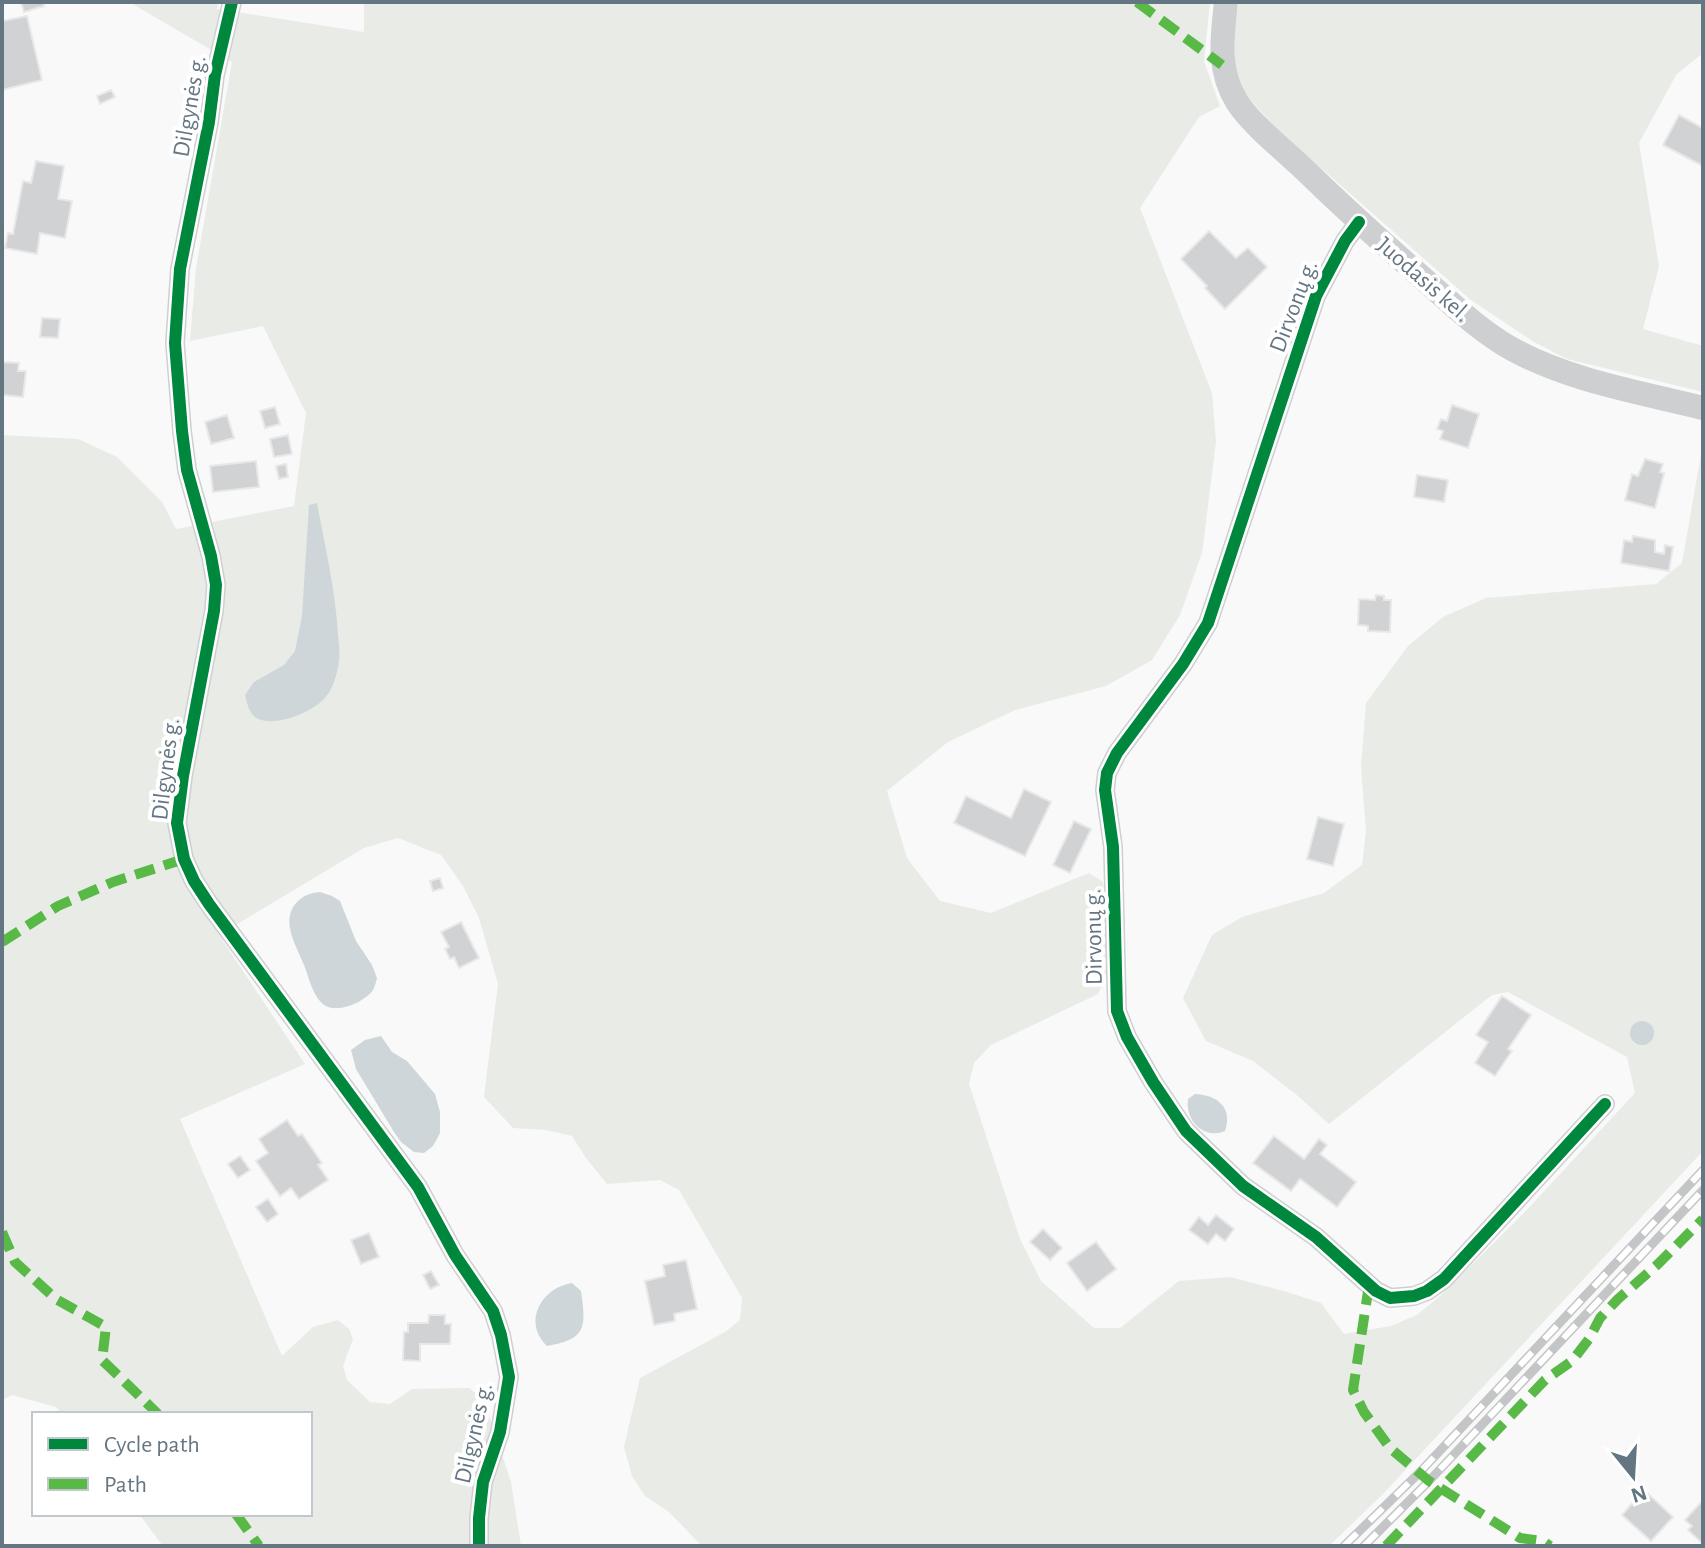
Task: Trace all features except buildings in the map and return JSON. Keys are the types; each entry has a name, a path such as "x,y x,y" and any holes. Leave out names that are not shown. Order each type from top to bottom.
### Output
{"street":[{"name":"Dilgynės g.","path":"232,2 215,75 209,122 180,269 175,343 187,470 205,531 216,585 177,823 184,859 194,881 418,1187 455,1255 493,1311 509,1377 500,1432 483,1482 479,1546"},
{"name":"Juodasis kel.","path":"1226,2 1222,65 1238,104 1359,222 1486,332 1551,367 1703,408"},
{"name":"Dirvonų g.","path":"1359,222 1345,241 1316,296 1208,623 1183,664 1117,753 1107,773 1105,790 1113,847 1117,1011 1127,1037 1186,1131 1243,1186 1316,1237 1376,1291 1390,1298 1414,1296 1444,1279 1605,1104"}],"shaded area":[{"path":"129,2 218,2 217,9 364,32 364,2 1210,2 1204,61 1220,106 1199,117 1140,208 1212,393 1216,441 1202,553 1180,615 1152,660 1106,686 1015,710 948,742 887,791 907,858 940,901 991,913 1089,873 1103,882 1110,969 1098,994 991,1045 974,1063 969,1084 1020,1239 1041,1281 1094,1328 1120,1328 1179,1281 1230,1277 1321,1303 1344,1334 1391,1326 1417,1315 1524,1213 1635,1093 1627,1057 1508,992 1492,995 1329,1124 1253,1061 1206,1041 1183,998 1212,935 1242,917 1324,893 1362,865 1366,831 1361,767 1366,703 1408,646 1443,617 1486,598 1656,584 1682,563 1703,443 1703,1151 1383,1494 1329,1546 702,1546 669,1512 645,1496 632,1476 624,1447 640,1378 725,1332 740,1320 742,1298 679,1190 660,1180 607,1184 572,1136 546,1130 513,1128 484,1097 498,984 479,918 463,886 441,855 398,838 364,848 219,935 305,1064 180,1119 282,1356 313,1327 338,1320 349,1329 353,1339 343,1366 347,1380 370,1402 390,1404 412,1389 469,1388 484,1400 511,1482 521,1546 163,1546 140,1516 312,1516 312,1412 60,1412 56,1407 12,1395 2,1400 2,435 78,439 117,457 162,502 176,529 294,506 306,413 263,326 190,341 196,268 232,62"},
{"path":"1239,2 1703,2 1703,53 1676,75 1639,143 1659,266 1643,329 1703,346 1703,392 1567,359 1534,342 1471,300 1279,131 1246,95 1234,57 1233,35"},
{"path":"317,503 335,603 339,652 337,672 329,692 317,705 290,718 262,720 251,713 245,695 254,682 284,665 295,651 302,616 309,505"},
{"path":"320,892 340,901 356,941 377,978 369,994 357,1003 342,1008 329,1007 316,996 289,924 292,908 298,901"},
{"path":"1642,1021 1651,1024 1654,1033 1651,1042 1642,1045 1633,1042 1630,1033 1633,1024"},
{"path":"381,1036 392,1052 407,1061 435,1094 440,1112 440,1133 433,1146 424,1153 414,1152 401,1142 356,1069 351,1050 365,1040"},
{"path":"1195,1094 1210,1097 1221,1104 1227,1115 1225,1131 1210,1133 1197,1126 1188,1107 1188,1099"},
{"path":"572,1283 581,1291 581,1329 570,1340 547,1346 536,1327 538,1307 552,1292"}],"railway":[{"path":"1344,1546 1420,1472 1703,1170"},
{"path":"1364,1546 1703,1190"}],"marked path":[{"path":"1137,2 1222,65"},
{"path":"2,942 58,906 113,882 184,859"},
{"path":"1386,1546 1545,1380 1572,1361 1600,1318 1618,1299 1703,1219"},
{"path":"2,1232 15,1262 56,1299 106,1327 102,1360 156,1412"},
{"path":"1369,1285 1353,1390 1364,1412 1390,1448 1429,1481 1520,1538 1543,1541 1550,1546"},
{"path":"237,1516 259,1546"}],"cycle path":[{"path":"232,2 215,75 209,122 180,269 175,343 187,470 216,585 177,823 184,859 194,881 418,1187 455,1255 493,1311 509,1377 500,1432 483,1482 479,1546"},
{"path":"1359,222 1345,241 1316,296 1208,623 1183,664 1117,753 1107,773 1105,790 1113,847 1117,1011 1127,1037 1186,1131 1243,1186 1316,1237 1376,1291 1390,1298 1414,1296 1444,1279 1605,1104"}]}
